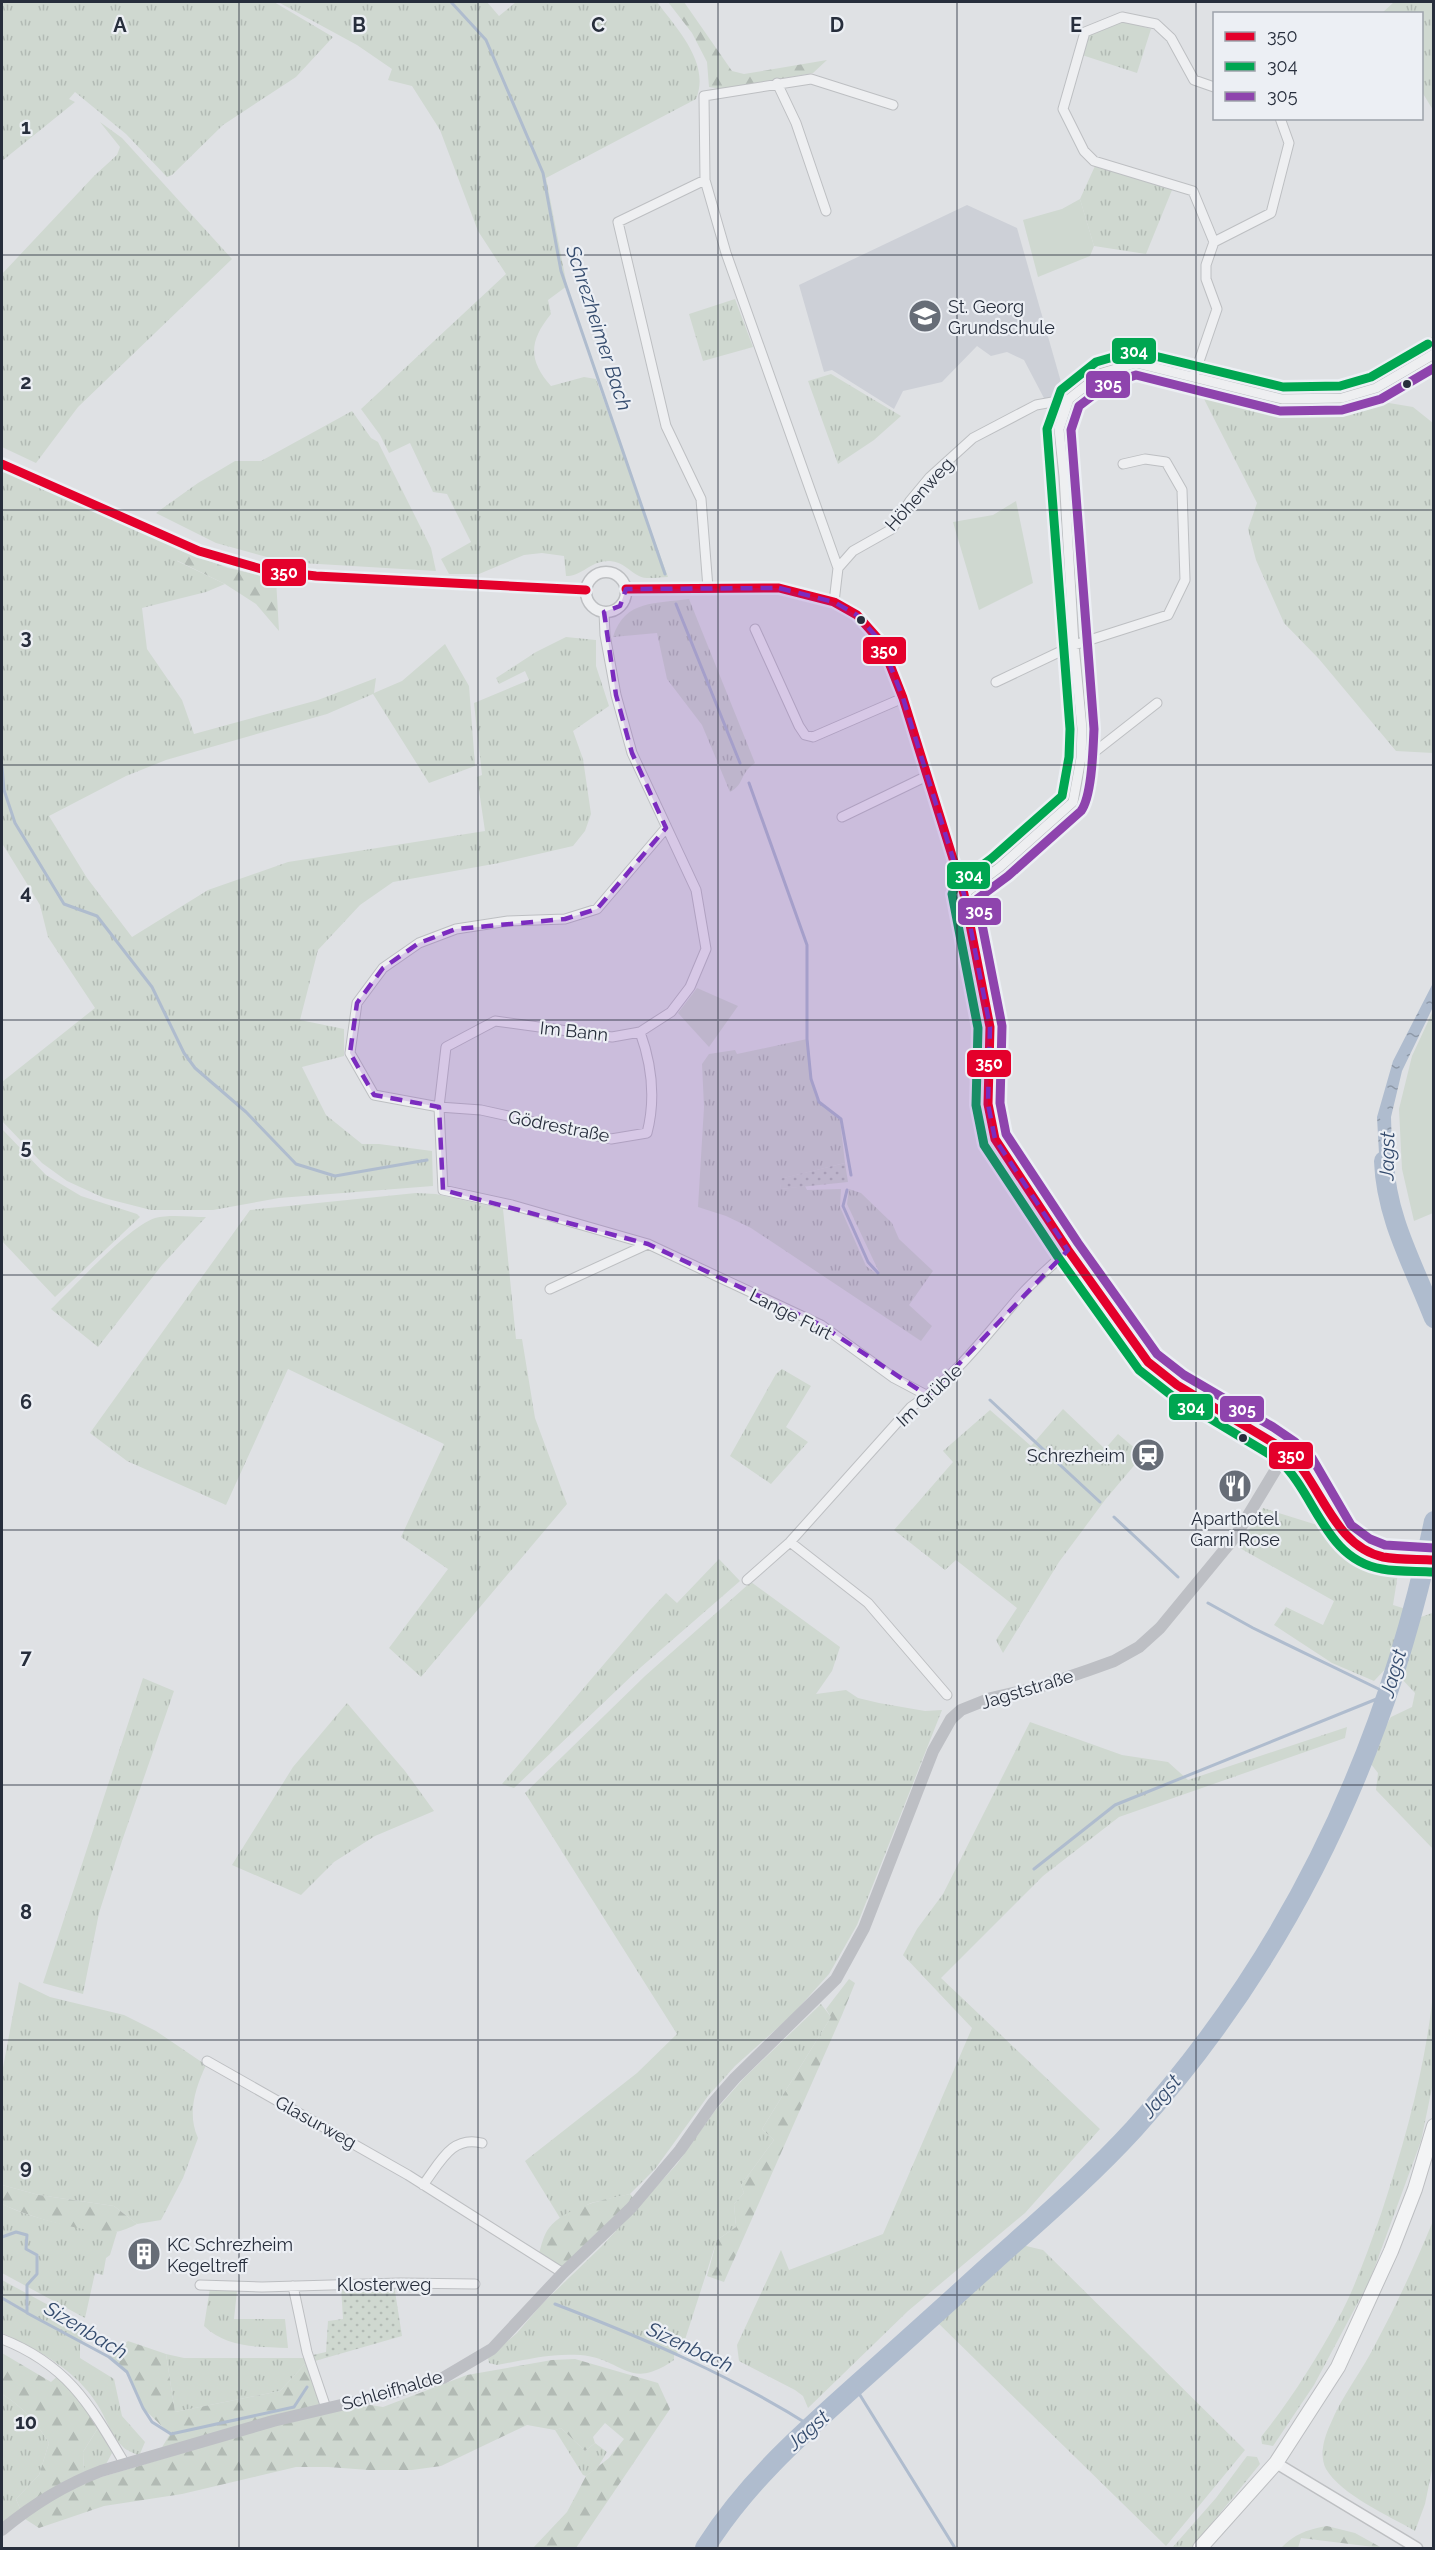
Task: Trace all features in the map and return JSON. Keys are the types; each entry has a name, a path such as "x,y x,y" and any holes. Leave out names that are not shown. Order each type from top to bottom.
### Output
{"main road":[{"path":"1287,1451 1302,1466 1342,1533 1364,1550 1383,1557 1434,1560"},
{"name":"Jagststraße","path":"563,2274 631,2208 680,2150 713,2103 735,2078 836,1979 864,1928 933,1751 951,1719 961,1710 991,1698 1036,1688 1089,1670 1139,1647 1160,1628 1235,1537 1287,1451"},
{"path":"1200,2548 1276,2463 1338,2367 1395,2241 1415,2189 1434,2126"},
{"name":"Schleifhalde","path":"2,2530 36,2504 74,2481 125,2464 443,2378 492,2349 563,2274"}],"street":[{"path":"1194,376 1217,309 1206,279 1206,265 1214,242 1193,191 1094,161 1084,151 1063,109 1085,32 1122,17 1156,24 1171,38 1194,80 1213,86"},
{"path":"834,602 838,567 756,342 726,253 705,180 704,96 811,79 893,105"},
{"path":"777,83 796,123 826,211"},
{"path":"1214,242 1271,213 1290,143 1281,120"},
{"path":"705,180 618,222 666,426 701,500 708,588"},
{"path":"964,894 1000,867 1073,802 1081,758 1082,729 1059,429 1069,399 1102,373 1136,363 1282,399 1342,398 1376,388 1434,354"},
{"name":"Höhenweg","path":"838,567 853,551 892,529 910,501 930,477 973,438 1036,405 1069,399"},
{"path":"996,682 1074,645 1168,615 1185,580 1182,490 1166,462 1145,459 1124,464"},
{"path":"2,464 199,551 264,570 327,576 586,590"},
{"path":"602,572 615,573 626,589 624,601 620,606 604,612 592,607 586,596 591,578 602,572"},
{"path":"626,589 779,588 834,602 857,615 881,642 903,698 964,894 990,1027 988,1104 995,1139 1068,1250 1148,1362 1178,1385 1287,1451"},
{"name":"Im Bann","path":"442,1190 439,1107 446,1047 495,1021 612,1037 640,1032 671,1012 690,987 706,949 696,890 632,753 616,695 605,635 604,612"},
{"path":"755,629 805,735 813,737 903,698"},
{"path":"1081,758 1097,750 1156,703"},
{"path":"842,817 927,776"},
{"path":"439,1107 374,1095 350,1053 357,1003 383,968 419,943 456,929 508,921 566,919 597,909 666,828"},
{"name":"Gödrestraße","path":"439,1107 481,1110 611,1139 647,1133 653,1112 653,1095 649,1056 640,1032"},
{"name":"Lange Furt","path":"442,1190 512,1205 648,1244 821,1325 894,1378 928,1396"},
{"path":"550,1289 648,1244"},
{"name":"Im Grüble","path":"747,1580 790,1542 911,1407 928,1396 966,1361 1023,1293 1068,1250"},
{"path":"790,1542 868,1603 947,1695"},
{"name":"Glasurweg","path":"207,2061 342,2136 563,2274"},
{"path":"423,2185 454,2147 469,2140 482,2143"},
{"name":"Klosterweg","path":"200,2285 475,2284"},
{"path":"293,2286 307,2352 326,2409"},
{"path":"2,2339 28,2349 61,2373 82,2396 125,2464"},
{"path":"1276,2463 1417,2548"}],"highlighted area":[{"path":"779,588 834,602 857,615 881,642 903,698 964,894 990,1027 988,1104 995,1139 1068,1250 928,1396 821,1325 648,1244 443,1190 439,1107 374,1095 350,1053 357,1003 383,968 419,943 456,929 565,919 597,909 666,828 632,753 616,695 604,612 620,606 626,589"}],"shaded area":[{"name":"St. Georg Grundschule","path":"967,205 1017,228 1065,396 1045,400 1024,360 1007,352 991,356 977,346 942,382 903,391 894,409 832,370 824,372 799,285"}],"green space":[{"path":"2,2 274,2 333,37 296,77 223,125 172,175 167,177 126,134 75,92 69,99 75,102 2,161"},
{"path":"278,2 487,2 499,16 516,2 657,2 682,35 699,72 696,99 546,178 567,286 548,300 551,314 538,333 534,350 538,368 551,386 584,377 596,379 668,577 642,577 610,561 603,561 577,574 566,576 564,556 542,553 524,555 479,574 449,574 441,559 471,542 447,494 433,492 410,443 389,453 380,435 361,409 506,274 478,231 440,130 412,86 388,80 392,69 357,45"},
{"path":"668,2 684,2 732,71 744,74 827,60 813,73 723,89 709,87 707,62 692,33"},
{"path":"1394,2 1433,2 1433,110 1423,94 1423,12 1383,12"},
{"path":"1122,21 1151,29 1137,73 1082,55 1088,35"},
{"path":"100,122 122,138 232,259 78,407 36,463 2,447 2,274 94,176 117,155 120,147"},
{"path":"1095,166 1172,190 1146,254 1094,246 1080,199"},
{"path":"1080,199 1094,246 1090,256 1038,277 1023,220 1062,209"},
{"path":"735,299 753,347 703,361 689,314"},
{"path":"1433,336 1433,343 1397,365 1359,382 1332,389 1406,357"},
{"path":"831,374 901,416 874,440 838,464 808,381"},
{"path":"1228,396 1251,406 1295,414 1389,403 1413,407 1433,423 1433,753 1396,751 1319,659 1284,623 1256,560 1248,529 1257,503 1204,399"},
{"path":"352,411 371,438 378,442 431,548 436,571 285,562 216,543 156,513 198,483 235,461 261,461"},
{"path":"2,469 183,551 177,561 225,584 206,592 142,608 147,649 182,700 194,734 318,700 376,678 374,693 402,681 445,644 469,686 475,766 429,783 373,694 327,714 166,760 126,776 49,816 87,878 132,937 208,890 288,862 485,831 477,777 482,775 474,703 529,680 525,671 499,684 496,678 536,652 566,637 596,640 596,666 609,706 573,731 583,759 591,814 585,831 573,846 499,863 393,882 360,905 318,950 300,1020 344,1029 344,1056 302,1067 326,1115 362,1144 432,1151 433,1186 279,1198 213,1210 151,1210 104,1198 67,1181 42,1163 2,1121 2,1082 95,1008 48,937 40,905 2,843"},
{"path":"1016,501 1033,583 979,610 953,522 993,515"},
{"path":"183,551 228,568 276,579 279,631 256,604 225,584 176,560"},
{"path":"689,599 755,763 746,771 738,786 730,792 702,725 667,679 657,633 613,637 625,616 634,610 654,603"},
{"path":"697,988 738,1006 709,1047 678,1013"},
{"path":"1433,1011 1433,1213 1414,1221 1402,1169 1399,1109 1412,1056"},
{"path":"807,1039 810,1071 819,1102 840,1120 845,1163 780,1179 781,1189 805,1186 807,1190 841,1189 840,1207 866,1266 877,1274 879,1272 847,1204 849,1189 861,1193 892,1223 899,1239 933,1271 909,1305 932,1326 921,1341 751,1228 726,1216 698,1207 704,1107 702,1064 709,1054 735,1050 737,1054"},
{"path":"2,1129 46,1175 81,1196 137,1214 140,1217 55,1297 2,1241"},
{"path":"845,1163 848,1182 781,1189 779,1179"},
{"path":"416,1193 436,1194 503,1209 516,1339 522,1339 535,1418 567,1504 421,1677 389,1648 448,1569 401,1537 444,1444 288,1369 226,1505 127,1461 90,1433 250,1210"},
{"path":"161,1217 206,1217 162,1265 98,1347 51,1309 116,1245 144,1224"},
{"path":"782,1369 811,1386 786,1427 808,1442 771,1484 730,1456 776,1374"},
{"path":"1063,1409 1105,1449 1118,1434 1143,1455 1105,1500 1059,1562 1003,1653 996,1640 1017,1608 956,1560 945,1570 894,1530 953,1462 943,1451 990,1410 1031,1446"},
{"path":"1263,1508 1314,1524 1326,1522 1340,1541 1356,1553 1399,1567 1393,1605 1406,1609 1390,1664 1374,1681 1332,1663 1274,1625 1286,1607 1323,1625 1334,1601 1238,1547"},
{"path":"719,1559 740,1581 640,1668 514,1788 502,1784 666,1593 677,1603"},
{"path":"751,1582 840,1647 832,1671 816,1694 846,1690 858,1698 879,1703 925,1711 942,1710 857,1925 829,1974 793,2014 735,2066 708,2096 655,2169 630,2194 591,2203 560,2218 525,2161 637,2073 677,2034 525,1793 645,1676"},
{"path":"1433,1610 1433,1849 1376,1790 1378,1773 1367,1759 1391,1717 1412,1707 1415,1693 1400,1677 1421,1617 1432,1613"},
{"path":"143,1678 174,1691 99,1913 83,1994 43,1983"},
{"path":"347,1703 405,1771 434,1811 375,1836 334,1862 301,1895 232,1865 293,1767"},
{"path":"1030,1722 1122,1755 1168,1762 1188,1780 1347,1727 1345,1738 1119,1817 1043,1876 941,1978 1100,2129 1025,2213 908,2311 808,2408 803,2396 795,2390 739,2361 737,2345 781,2250 789,2270 883,2234 972,2028 903,1955 917,1929 943,1894"},
{"path":"849,1979 855,1983 842,2015 724,2282 707,2276 717,2240 736,2227 734,2204 744,2193 741,2185 774,2140 762,2129 831,2017 826,2009"},
{"path":"19,1982 50,1997 124,2015 156,2031 206,2065 199,2083 193,2111 198,2138 183,2178 161,2220 137,2224 114,2206 39,2195 2,2185 2,2073"},
{"path":"1433,1994 1433,2083 1421,2141 1370,2280 1314,2385 1273,2446 1262,2444 1261,2437 1292,2395 1330,2334 1350,2294 1366,2254 1406,2133 1425,2050"},
{"path":"821,2004 831,2017 762,2129 774,2140 741,2185 744,2193 734,2204 736,2227 717,2240 682,2349 674,2355 674,2360 659,2369 646,2373 626,2371 594,2357 580,2355 548,2356 497,2365 489,2363 488,2358 517,2333 541,2305 603,2245 677,2164 714,2112 745,2077"},
{"path":"2,2185 39,2195 114,2206 137,2224 115,2232 103,2232 42,2219 2,2204"},
{"path":"630,2194 634,2199 562,2269 539,2254 547,2231 565,2215 586,2205"},
{"path":"2,2204 58,2223 117,2232 110,2255 106,2258 103,2275 95,2273 85,2318 2,2273"},
{"path":"1433,2221 1433,2465 1425,2504 1415,2531 1354,2496 1333,2479 1324,2464 1323,2447 1335,2414 1385,2326"},
{"path":"1022,2245 1043,2250 1245,2450 1166,2546 935,2320"},
{"path":"2,2280 89,2327 80,2345 80,2358 114,2379 122,2416 145,2442 139,2456 119,2443 97,2404 67,2371 29,2346 2,2333"},
{"path":"394,2285 402,2336 315,2361 313,2355 326,2352 328,2321 343,2319 341,2286"},
{"path":"210,2288 237,2291 234,2319 285,2319 288,2348 243,2345 223,2339 213,2333 204,2326"},
{"path":"128,2341 166,2354 175,2412 280,2391 306,2363 326,2408 158,2454 170,2434 143,2408 127,2372 109,2357"},
{"path":"2,2353 51,2382 61,2373 101,2423 83,2452 84,2472 21,2511 16,2499 39,2475 49,2443 28,2416 2,2394"},
{"path":"166,2354 184,2358 304,2358 306,2363 280,2391 175,2412"},
{"path":"575,2359 658,2383 670,2409 576,2548 533,2548 567,2512 586,2476 609,2458 624,2439 605,2423 593,2437 595,2443 585,2451 561,2428 555,2430 527,2425 441,2466 412,2470 296,2467 182,2494 104,2506 39,2528 22,2517 75,2485 276,2425 364,2404 383,2407 467,2375 552,2360"},
{"path":"2,2394 28,2416 49,2443 39,2475 16,2499 21,2511 2,2526"},
{"path":"98,2428 112,2453 105,2466 84,2472 83,2452"},
{"path":"561,2428 585,2451 595,2443 607,2452 598,2467 586,2476 583,2475 555,2430"},
{"path":"1247,2456 1257,2457 1260,2464 1192,2548 1172,2548 1216,2498"},
{"path":"1327,2526 1355,2533 1382,2548 1301,2538 1298,2548 1281,2548 1302,2533"}],"water":[{"path":"1433,983 1433,1007 1402,1071 1391,1117 1393,1182 1381,1190 1377,1117 1393,1061"}],"waterway":[{"name":"Schrezheimer Bach","path":"451,2 486,40 543,173 561,271 665,574"},
{"name":"Schrezheimer Bach","path":"676,604 740,763"},
{"path":"2,767 4,790 15,823 64,904 97,916 152,987 184,1053 195,1068 246,1112 296,1164 335,1176 427,1160"},
{"name":"Schrezheimer Bach","path":"749,783 807,945 807,1039 811,1079 819,1102 841,1119 851,1175"},
{"name":"Jagst","path":"1384,1161 1395,1222 1434,1318"},
{"name":"Schrezheimer Bach","path":"847,1190 843,1206 868,1262 878,1273"},
{"name":"Schrezheimer Bach","path":"990,1400 1100,1502"},
{"name":"Schrezheimer Bach","path":"1114,1517 1178,1577"},
{"name":"Jagst","path":"705,2548 740,2500 798,2438 1101,2164 1134,2129 1190,2062 1240,1993 1286,1920 1325,1845 1360,1768 1389,1688 1414,1605 1434,1521"},
{"name":"Schrezheimer Bach","path":"1208,1603 1253,1628 1389,1694"},
{"path":"1034,1869 1115,1805 1389,1694"},
{"name":"Sizenbach","path":"2,2237 16,2232 27,2235 26,2249 37,2255 37,2274 27,2285 27,2313 109,2357 127,2372 152,2422 171,2434 294,2407 307,2387"},
{"path":"2,2298 26,2312"},
{"name":"Sizenbach","path":"555,2304 685,2358 809,2425"},
{"path":"855,2387 955,2548"}],"transit line":[{"name":"304","path":"1428,344 1371,377 1340,386 1283,387 1134,351 1096,362 1061,390 1047,429 1070,729 1069,757 1062,796 992,858 956,885 952,894 978,1028 976,1105 984,1145 1058,1257 1139,1370 1171,1395 1279,1460 1292,1474 1334,1540 1347,1553 1363,1563 1382,1569 1433,1572"},
{"name":"305","path":"1434,368 1381,399 1342,410 1280,411 1136,375 1108,384 1079,406 1071,430 1094,729 1088,795 1081,811 1008,876 977,899 1002,1026 1000,1103 1006,1134 1078,1243 1157,1354 1184,1375 1295,1442 1312,1458 1351,1525 1370,1539 1385,1545 1434,1548"},
{"name":"350","path":"2,464 199,551 265,570 316,576 586,590"},
{"name":"350","path":"626,589 779,588 834,602 857,615 881,642 903,698 964,894 990,1027 988,1104 995,1139 1068,1250 1148,1362 1177,1385 1287,1451 1310,1480 1340,1527 1366,1551 1389,1558 1434,1560"}],"place":[{"name":"St. Georg Grundschule","path":"925,316"},
{"name":"Schrezheim","path":"1148,1455"},
{"name":"Aparthotel Garni Rose","path":"1235,1486"},
{"name":"KC Schrezheim Kegeltreff","path":"144,2254"}]}
